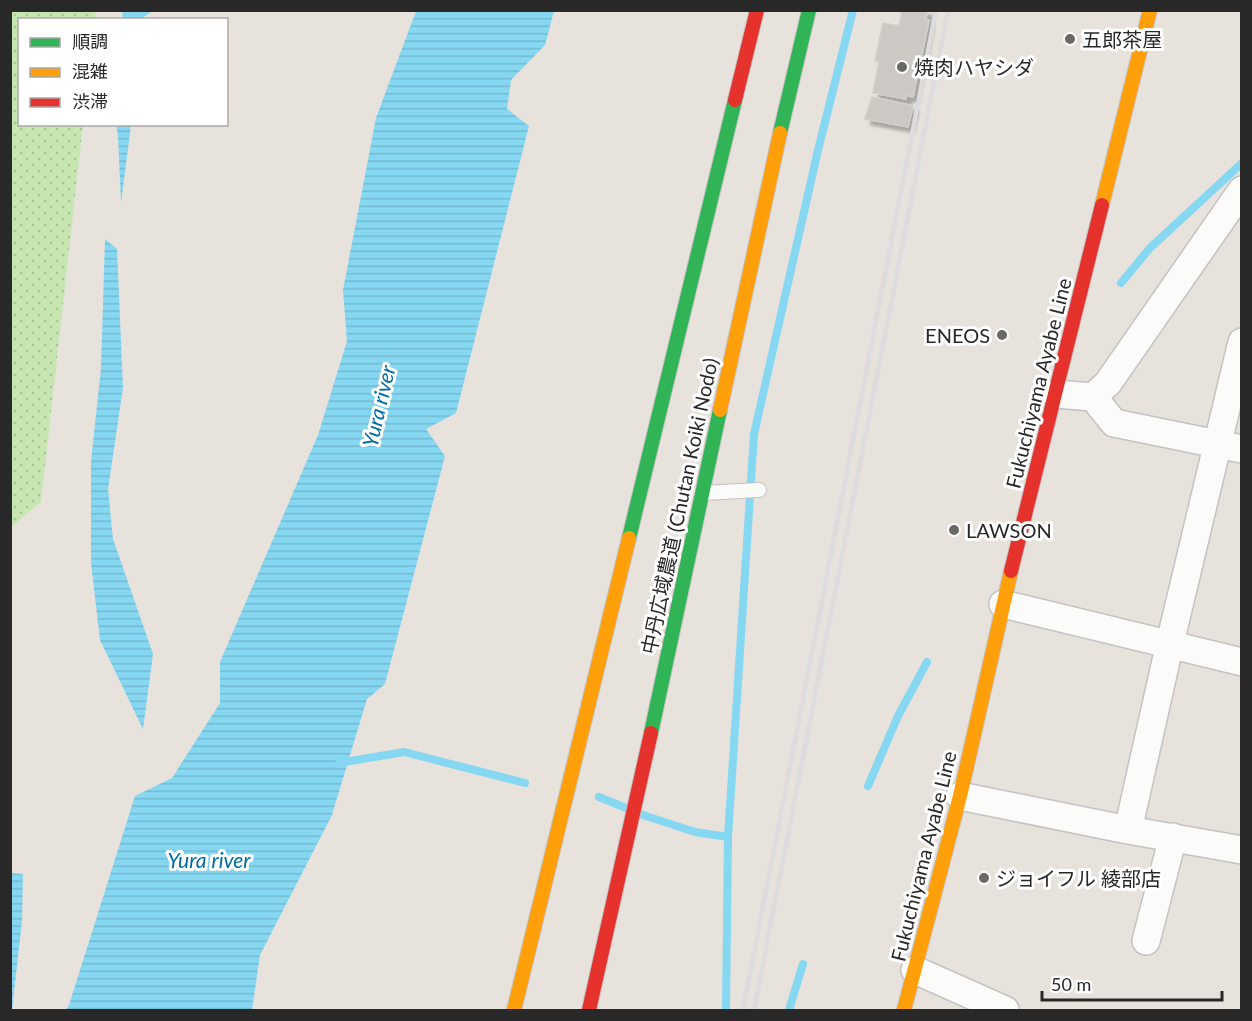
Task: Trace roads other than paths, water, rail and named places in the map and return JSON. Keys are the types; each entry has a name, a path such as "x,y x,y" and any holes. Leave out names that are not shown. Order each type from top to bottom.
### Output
{"street":[{"path":"514,1011 757,10"},
{"name":"中丹広域農道 (Chutan Koiki Nodo)","path":"589,1011 632,828 701,493 768,185 809,10"},
{"name":"Fukuchiyama Ayabe Line","path":"904,1011 960,796 1003,604 1150,10"},
{"path":"1093,397 1108,383 1242,190"},
{"path":"1128,830 1170,643 1229,446 1242,342"},
{"path":"1056,394 1093,397 1114,423 1229,446"},
{"path":"1003,604 1242,662"},
{"path":"960,796 1128,830 1242,849"},
{"path":"1146,940 1173,837"},
{"path":"915,970 1005,1011"}],"lane":[{"path":"701,493 759,490"}],"water":[{"path":"122,10 152,11 142,18 123,18"},
{"name":"Yura river","path":"416,11 554,11 545,45 511,80 507,109 529,126 456,413 426,429 445,456 385,684 367,699 332,815 260,955 252,1010 66,1010 135,796 172,778 220,703 220,662 318,435 347,341 343,290 376,118"},
{"path":"116,126 131,126 121,203"},
{"path":"105,239 117,249 123,388 108,489 113,539 153,654 143,729 100,640 91,563 91,462 101,368"},
{"path":"10,873 23,874 22,921 12,1010"}],"waterway":[{"path":"726,1010 728,837 754,434 818,150 853,10"},
{"path":"1121,283 1150,248 1242,163"},
{"path":"868,786 898,716 927,662"},
{"path":"339,763 404,752 525,783"},
{"path":"599,797 626,808"},
{"path":"640,814 695,832 728,837"},
{"path":"789,1010 803,964"}],"railway":[{"path":"743,1010 936,10"},
{"path":"754,1010 948,10"}],"place":[{"name":"五郎茶屋","path":"1070,39"},
{"name":"焼肉ハヤシダ","path":"902,67"},
{"name":"ENEOS","path":"1002,335"},
{"name":"LAWSON","path":"954,530"},
{"name":"ジョイフル 綾部店","path":"984,878"}]}
